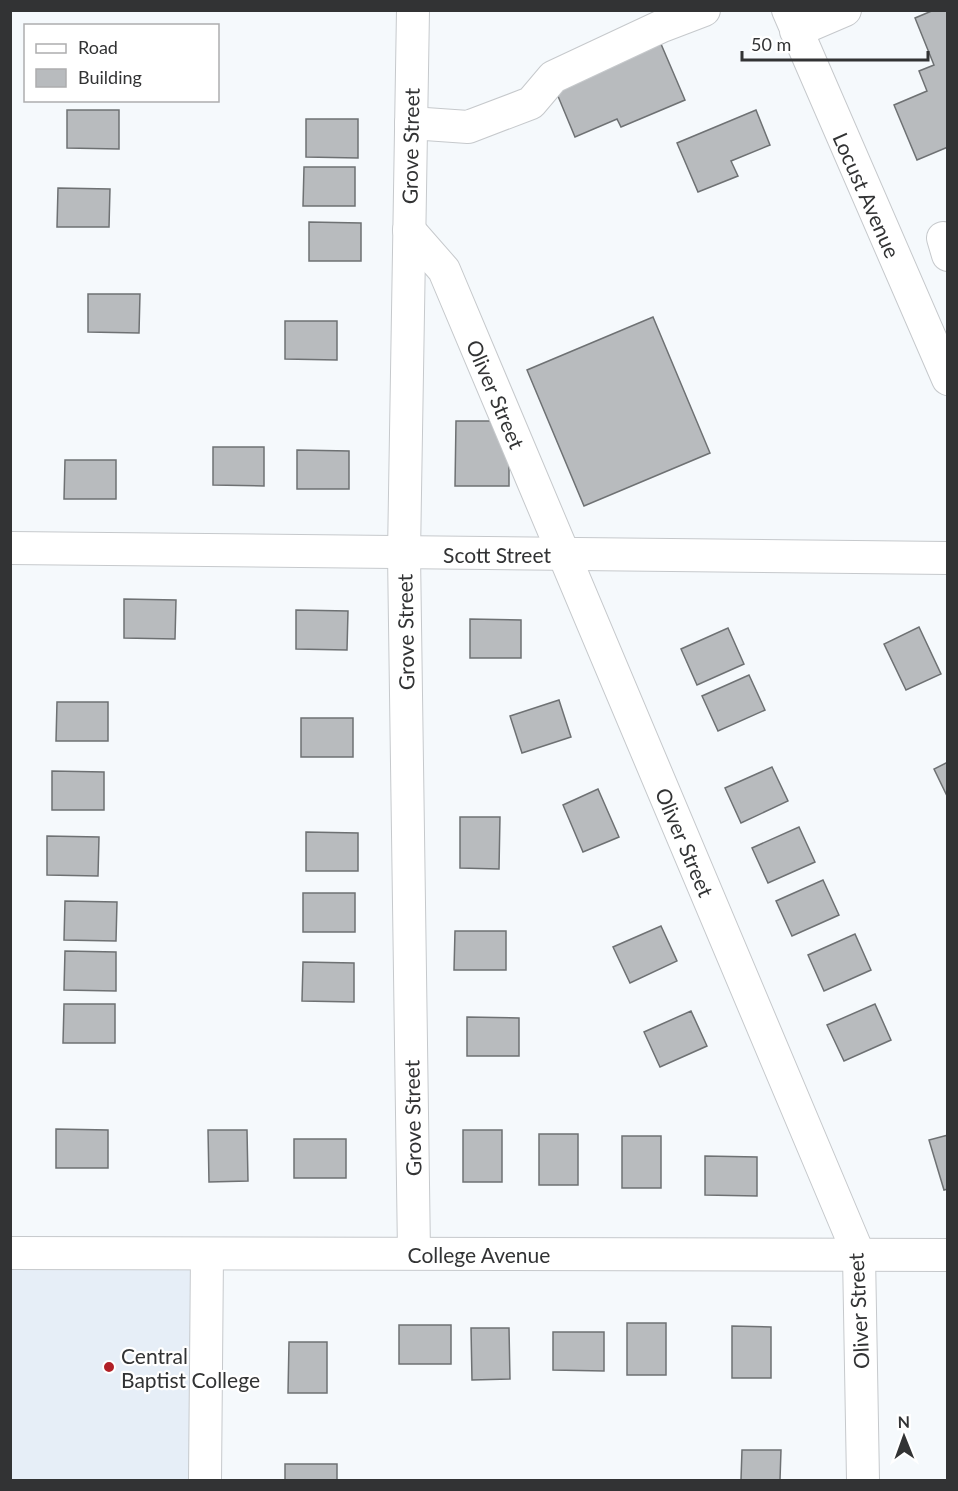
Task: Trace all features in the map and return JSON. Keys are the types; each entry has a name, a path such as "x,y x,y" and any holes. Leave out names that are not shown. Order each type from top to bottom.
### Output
{"street":[{"name":"Grove Street","path":"412,10 404,554 414,1253"},
{"path":"411,123 468,127 531,104 553,77 662,26 704,10"},
{"path":"792,21 845,10"},
{"name":"Locust Avenue","path":"792,21 948,379"},
{"name":"Oliver Street","path":"409,230 444,270 859,1255 863,1480"},
{"name":"Scott Street","path":"10,548 948,558"},
{"name":"College Avenue","path":"10,1253 948,1255"},
{"path":"205,1480 207,1254"}],"shaded area":[{"name":"Central Baptist College","path":"11,1253 207,1254 206,1480 11,1480"}],"building":[{"path":"934,10 948,10 948,147 917,160 894,105 927,91 919,71 934,65 915,18"},
{"path":"661,44 685,100 621,127 617,119 575,137 555,89"},
{"path":"67,110 119,110 119,149 67,148"},
{"path":"756,110 770,145 731,161 738,176 698,192 677,143"},
{"path":"306,119 358,119 358,158 306,157"},
{"path":"304,167 355,167 355,206 303,206"},
{"path":"58,188 110,189 109,227 57,227"},
{"path":"309,222 361,223 361,261 309,261"},
{"path":"88,294 140,294 139,333 88,332"},
{"path":"653,317 710,453 584,506 527,370"},
{"path":"285,321 337,321 337,360 285,359"},
{"path":"456,421 490,421 509,458 509,486 455,486"},
{"path":"213,447 264,447 264,486 213,485"},
{"path":"297,450 349,451 349,489 297,489"},
{"path":"65,460 116,460 116,499 64,499"},
{"path":"124,599 176,600 175,639 124,638"},
{"path":"296,610 348,611 347,650 296,649"},
{"path":"470,619 521,620 521,658 470,658"},
{"path":"919,627 941,674 906,690 884,644"},
{"path":"728,628 744,664 697,685 681,649"},
{"path":"749,675 765,710 718,731 702,696"},
{"path":"559,700 571,737 522,753 510,716"},
{"path":"57,702 108,702 108,741 56,741"},
{"path":"301,718 353,718 353,757 301,757"},
{"path":"948,762 948,798 934,769"},
{"path":"772,767 788,801 741,823 725,788"},
{"path":"52,771 104,772 104,810 52,810"},
{"path":"598,789 619,837 583,852 563,805"},
{"path":"460,817 500,817 499,869 460,868"},
{"path":"799,827 815,862 768,883 752,848"},
{"path":"306,832 358,833 358,871 306,871"},
{"path":"47,836 99,837 98,876 47,875"},
{"path":"823,880 839,915 792,936 776,901"},
{"path":"303,893 355,893 355,932 303,932"},
{"path":"65,901 117,902 116,941 64,940"},
{"path":"661,926 677,961 630,983 613,947"},
{"path":"455,931 506,931 506,970 454,970"},
{"path":"855,934 871,970 824,991 808,955"},
{"path":"65,951 116,952 116,991 64,990"},
{"path":"303,962 354,963 354,1002 302,1001"},
{"path":"64,1004 115,1004 115,1043 63,1043"},
{"path":"875,1004 891,1040 844,1061 827,1025"},
{"path":"691,1011 707,1046 660,1067 644,1032"},
{"path":"467,1017 519,1018 519,1056 467,1056"},
{"path":"56,1129 108,1130 108,1168 56,1168"},
{"path":"208,1130 247,1130 248,1181 209,1182"},
{"path":"463,1130 502,1130 502,1182 463,1182"},
{"path":"539,1134 578,1134 578,1185 539,1185"},
{"path":"948,1135 948,1189 944,1190 929,1140"},
{"path":"622,1136 661,1136 661,1188 622,1188"},
{"path":"294,1139 346,1139 346,1178 294,1178"},
{"path":"705,1156 757,1157 757,1196 705,1195"},
{"path":"627,1323 666,1323 666,1375 627,1375"},
{"path":"399,1325 451,1325 451,1364 399,1364"},
{"path":"732,1326 771,1327 771,1378 732,1378"},
{"path":"471,1328 509,1328 510,1379 472,1380"},
{"path":"553,1332 604,1332 604,1371 553,1370"},
{"path":"289,1342 327,1342 327,1393 288,1393"},
{"path":"742,1450 781,1450 780,1480 741,1480"},
{"path":"285,1464 337,1464 337,1480 285,1480"}],"place":[{"name":"Central Baptist College","path":"109,1367"}]}
